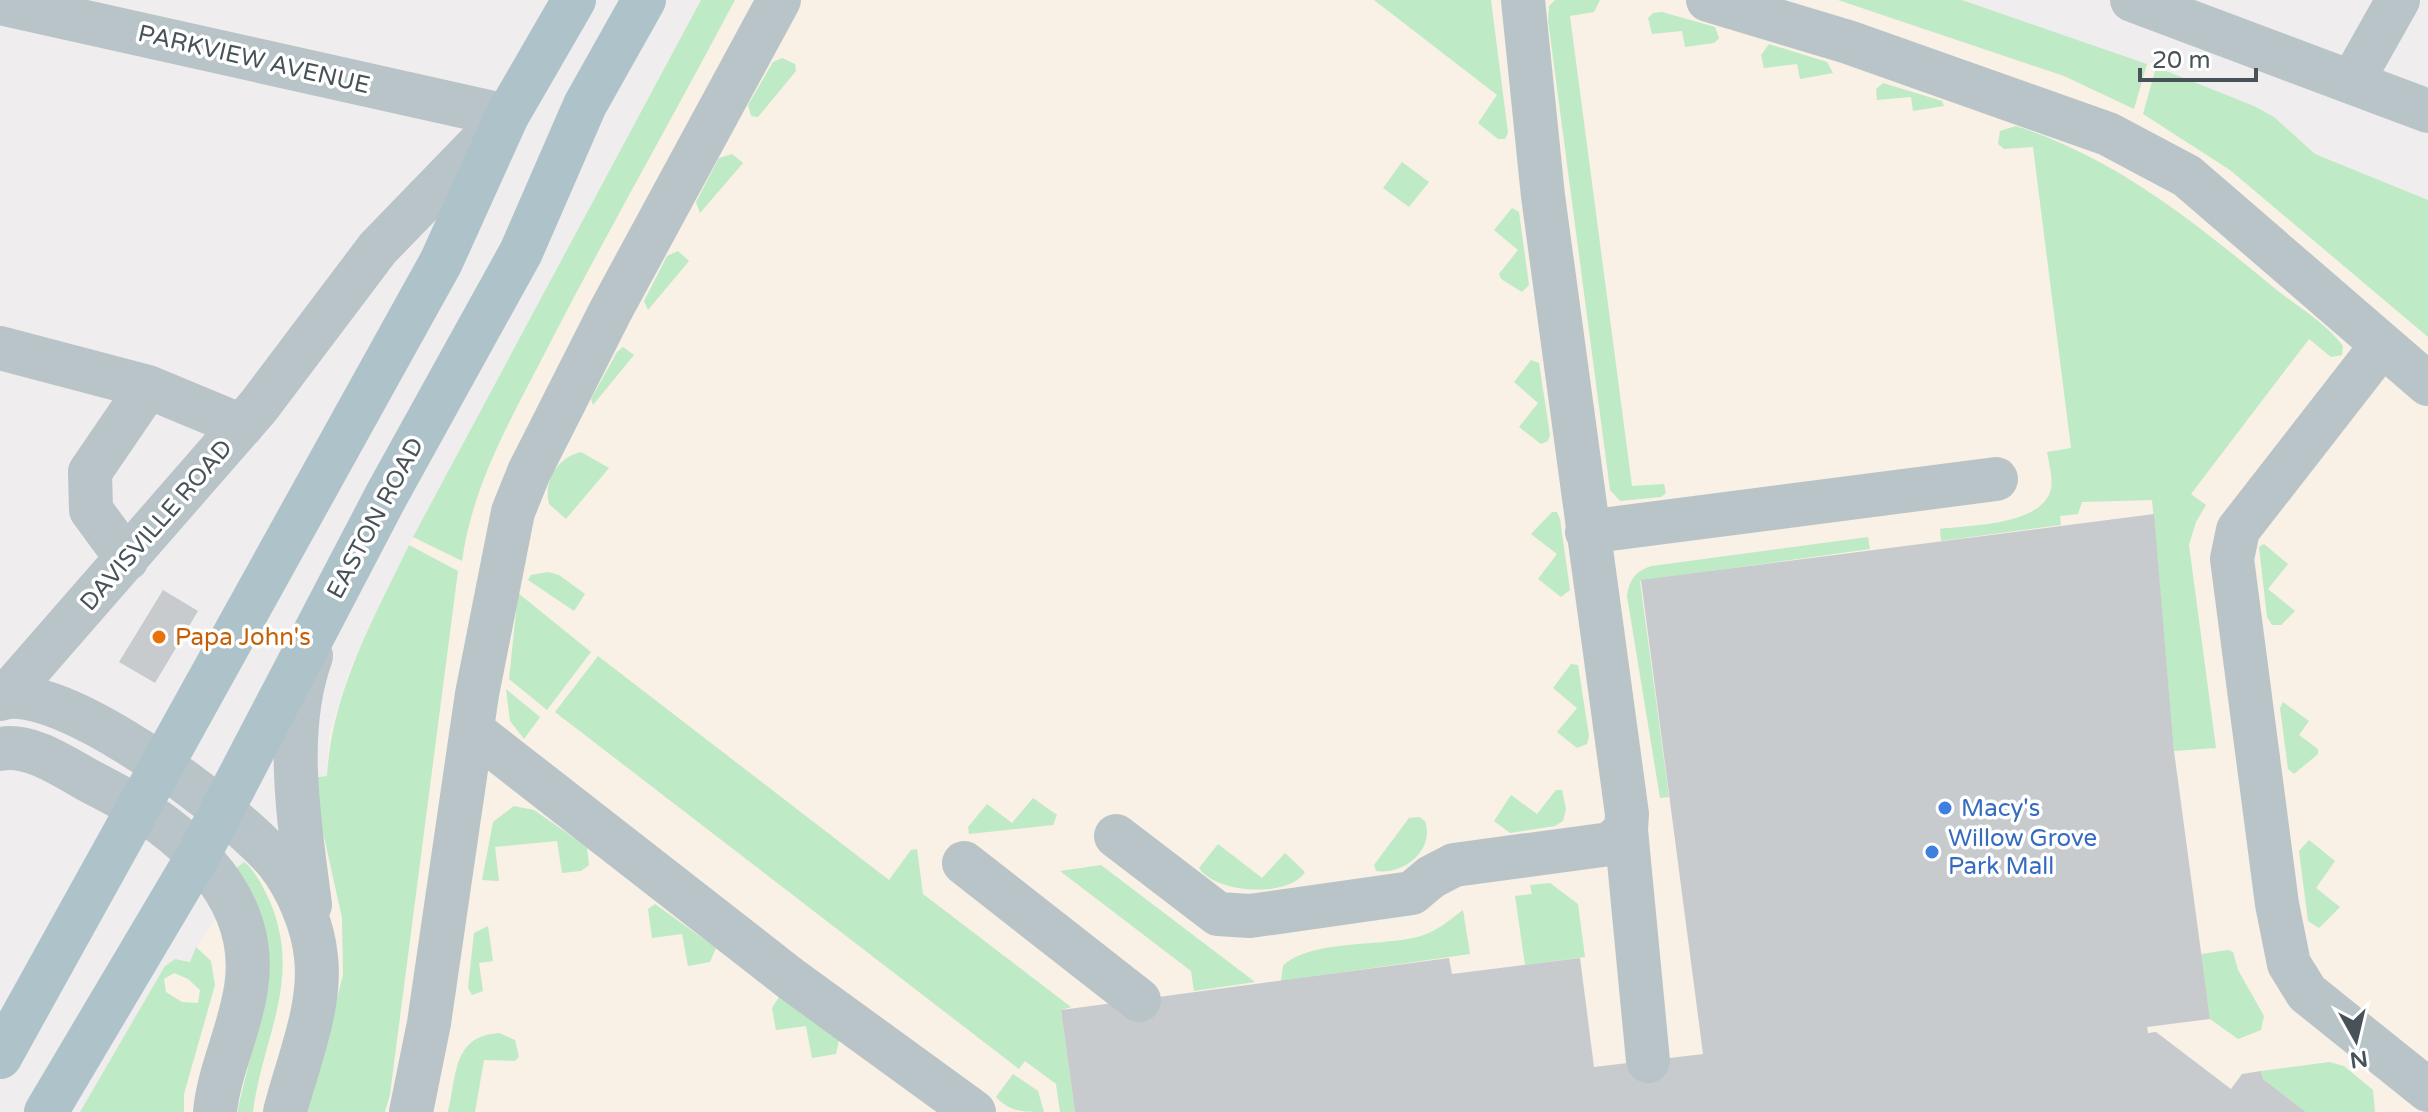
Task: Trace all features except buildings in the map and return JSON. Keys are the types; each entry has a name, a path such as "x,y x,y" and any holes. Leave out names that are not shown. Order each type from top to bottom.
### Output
{"main road":[{"path":"0,1057 139,807 159,764 441,262 507,116 574,0"},
{"name":"EASTON ROAD","path":"46,1112 199,854 334,594 521,252 585,105 644,0"}],"street":[{"path":"411,1112 429,1023 498,573 513,512 529,472 664,208 779,0"},
{"path":"1523,0 1543,196 1627,814 1648,1061"},
{"path":"1708,0 1848,42 2108,134 2187,176 2428,384"},
{"path":"2132,0 2353,80 2428,111"},
{"path":"2353,80 2398,0"},
{"name":"PARKVIEW AVENUE","path":"0,3 507,116"},
{"name":"DAVISVILLE ROAD","path":"2,698 242,426 378,248 507,116"},
{"path":"2382,345 2238,530 2232,559 2277,904 2289,964 2307,993 2428,1090"},
{"path":"0,348 148,387 242,426"},
{"path":"127,559 91,510 90,472 148,387"},
{"path":"1587,532 1996,479"},
{"path":"285,1112 317,986 298,785 297,721 303,680 334,594"},
{"path":"2,698 33,698 60,706 159,764 222,808 276,861 294,887 316,955"},
{"path":"473,731 791,979 974,1112"},
{"path":"0,749 30,751 139,807 199,854 228,891 249,954 246,988 215,1112"},
{"path":"1116,836 1218,914 1250,916 1412,893 1431,877 1454,865 1610,844 1626,830"},
{"path":"964,863 1139,1000"}],"shaded area":[{"name":"Willow Grove Park Mall","path":"701,0 1962,0 2147,64 2254,106 2274,117 2315,154 2428,200 2428,1112 80,1112 165,966 175,959 190,961 311,778 327,776 329,734 349,671 409,545"}],"green space":[{"path":"701,0 735,0 509,422 475,503 462,561 413,537"},
{"path":"1374,0 1491,0 1508,133 1505,139 1498,139 1478,123 1497,95"},
{"path":"1555,0 1600,0 1594,12 1570,16 1632,486 1664,484 1666,493 1661,497 1620,501 1610,490 1548,20 1549,6"},
{"path":"1838,0 1962,0 2147,64 2134,109 2064,76"},
{"path":"1662,12 1715,27 1719,38 1714,43 1685,47 1682,31 1652,34 1648,18 1653,13"},
{"path":"1769,44 1827,62 1833,73 1800,79 1797,64 1764,68 1761,55"},
{"path":"782,58 795,64 796,71 758,117 751,116 748,105 773,62"},
{"path":"2156,67 2254,106 2274,117 2315,154 2428,200 2428,337 2230,170 2143,114"},
{"path":"1883,83 1942,101 1944,106 1913,111 1911,97 1877,100 1876,89"},
{"path":"2016,126 2088,156 2155,196 2313,317 2343,346 2342,355 2331,357 2309,339 2191,494 2206,505 2196,522 2189,545 2216,748 2174,751 2152,500 2082,502 2078,514 2060,516 2061,525 1941,541 1940,529 2003,521 2034,510 2045,501 2051,489 2047,452 2071,448 2033,147 2004,149 1998,144 2000,131"},
{"path":"732,154 743,163 700,213 696,202 719,158"},
{"path":"1402,162 1429,182 1409,207 1383,188"},
{"path":"1512,208 1519,212 1529,285 1522,292 1501,279 1499,274 1518,250 1494,230"},
{"path":"678,251 689,261 648,310 644,301 667,256"},
{"path":"623,347 634,355 593,405 591,399 617,352"},
{"path":"1531,360 1539,363 1550,435 1548,441 1541,444 1519,427 1538,403 1514,382"},
{"path":"581,452 609,468 566,519 549,504 548,487 559,465"},
{"path":"1552,512 1557,512 1560,519 1570,590 1561,597 1538,579 1557,554 1531,534"},
{"path":"1868,537 1870,549 1640,581 1669,797 1660,798 1627,596 1634,576 1652,566"},
{"path":"2264,544 2288,564 2268,589 2295,611 2281,625 2272,625 2267,617 2259,547"},
{"path":"409,545 458,571 390,1094 385,1112 308,1112 343,975 342,918 311,778 327,776 330,745 346,685"},
{"path":"548,572 559,575 585,594 574,611 528,580 531,575"},
{"path":"518,593 591,652 547,710 509,679"},
{"path":"598,656 889,880 911,850 917,849 923,894 1071,1007 1061,1010 1075,1112 1060,1112 1056,1084 1025,1061 1019,1069 555,712"},
{"path":"1571,664 1578,665 1589,736 1587,744 1577,748 1557,732 1577,708 1553,688"},
{"path":"506,689 540,717 524,739 510,721"},
{"path":"2283,702 2309,721 2299,735 2318,749 2318,754 2294,774 2288,769 2280,708"},
{"path":"1556,790 1562,790 1566,809 1563,821 1555,826 1510,833 1494,821 1511,795 1537,814"},
{"path":"1033,798 1057,815 1053,825 969,834 968,827 987,804 1012,823"},
{"path":"514,806 534,810 587,847 589,865 581,871 562,873 557,841 495,847 499,881 482,880 493,822"},
{"path":"1419,817 1425,821 1427,832 1421,851 1397,869 1376,871 1374,865 1409,818"},
{"path":"2309,840 2335,861 2316,888 2340,907 2319,928 2308,921 2299,851"},
{"path":"1218,844 1262,878 1285,853 1305,872 1297,880 1269,889 1252,890 1220,883 1199,868"},
{"path":"244,862 256,876 271,904 283,959 277,1010 253,1112 238,1112 238,1108 266,993 234,870"},
{"path":"1101,865 1255,982 1194,991 1191,971 1060,871"},
{"path":"1550,883 1578,904 1585,957 1525,965 1515,896 1532,894 1530,885"},
{"path":"655,904 716,948 710,962 688,966 682,934 652,938 648,909"},
{"path":"1463,910 1470,954 1281,981 1283,966 1295,957 1329,948 1421,936"},
{"path":"488,926 493,961 479,963 483,991 472,995 468,988 474,933"},
{"path":"196,947 211,961 215,985 184,1094 184,1112 80,1112 165,966 175,959 190,962","holes":["174,973 188,979 200,990 198,1003 182,1002 166,992 164,979"]},
{"path":"2233,952 2238,970 2264,1016 2261,1030 2238,1039 2210,1019 2201,954"},
{"path":"779,997 839,1040 836,1054 812,1058 806,1026 776,1030 772,1008"},
{"path":"499,1033 515,1040 519,1057 515,1061 484,1060 475,1112 448,1112 459,1060 465,1050 484,1036"},
{"path":"2329,1062 2344,1066 2373,1090 2375,1112 2306,1112 2263,1079 2261,1071"},
{"path":"1013,1074 1038,1091 1044,1112 1017,1110 996,1097"}],"place":[{"name":"Papa John's","path":"159,637"},
{"name":"Macy's","path":"1945,808"},
{"name":"Willow Grove Park Mall","path":"1932,852"}]}
